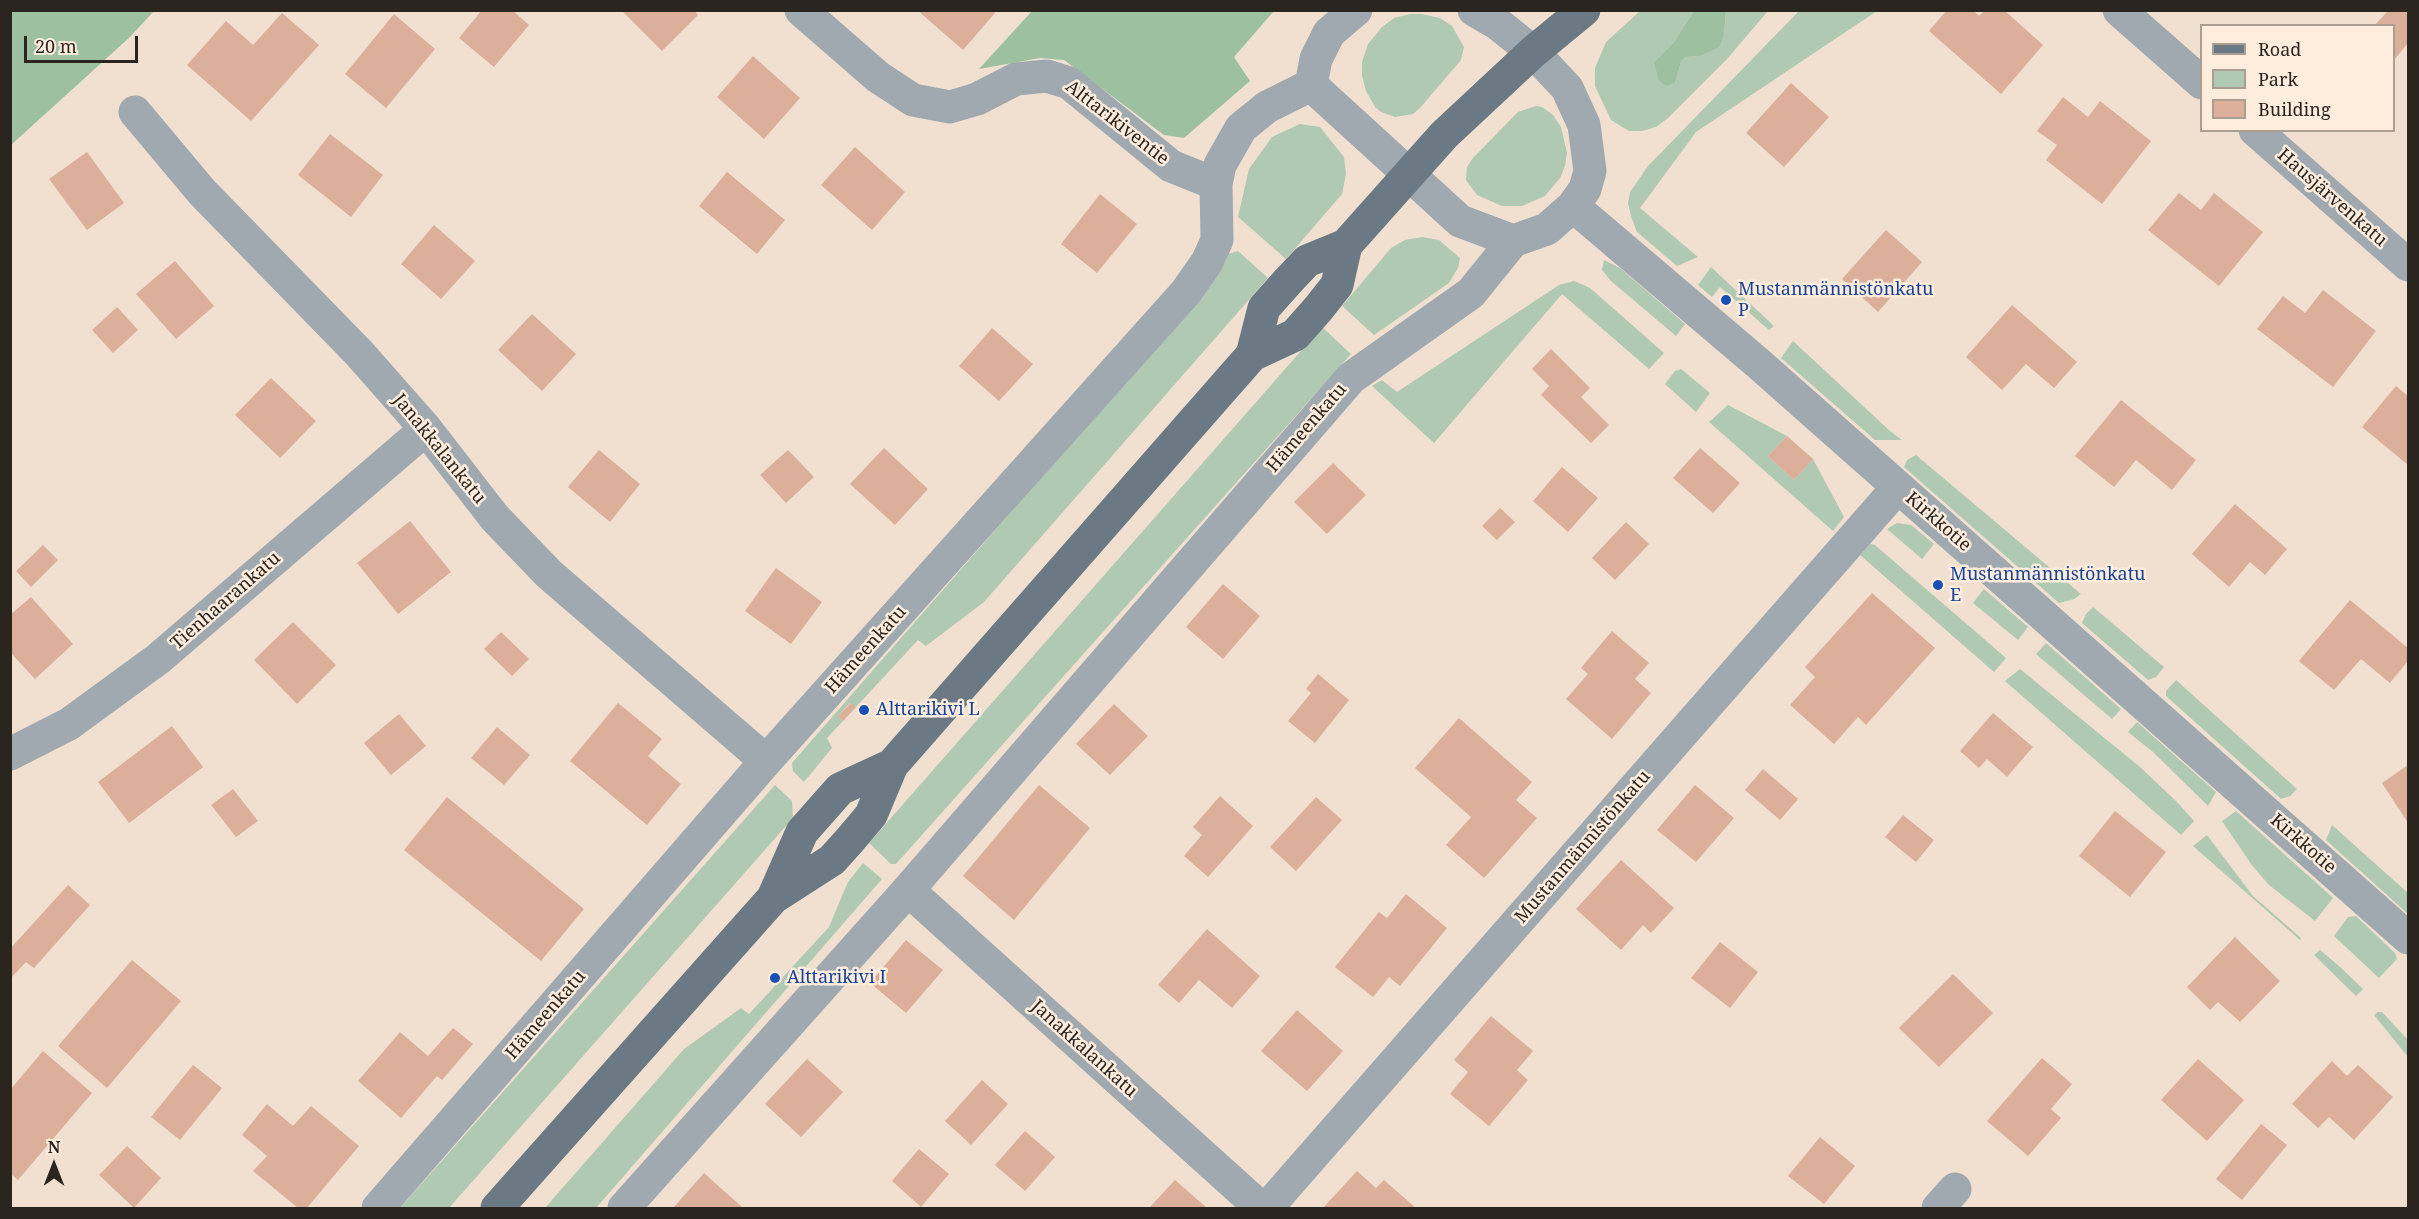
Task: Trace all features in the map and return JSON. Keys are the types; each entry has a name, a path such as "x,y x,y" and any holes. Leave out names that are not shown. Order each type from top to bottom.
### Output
{"main road":[{"path":"497,1209 773,898 802,832 840,789 892,765 1252,356 1295,335 1318,309 1337,285 1346,245 1407,174 1444,135 1533,52 1584,10"}],"street":[{"name":"Alttarikiventie","path":"801,10 878,77 913,100 950,107 977,99 1016,80 1047,76 1069,83 1171,166 1216,184"},
{"path":"1356,10 1329,33 1316,59 1311,85 1460,221 1514,241"},
{"name":"Hämeenkatu","path":"624,1209 908,890 1351,378 1471,293 1514,241 1547,228 1573,206 1585,189 1590,171 1584,125 1567,88 1533,52 1498,24 1474,10"},
{"path":"2119,10 2200,81"},
{"name":"Hämeenkatu","path":"378,1209 766,761 1186,292 1207,262 1217,240 1216,184 1220,165 1241,128 1267,107 1311,85"},
{"name":"Janakkalankatu","path":"135,112 202,192 359,353 426,429 495,518 549,574 766,761"},
{"name":"Hausjärvenkatu","path":"2257,132 2409,265"},
{"name":"Kirkkotie","path":"1573,206 1759,364 2409,938"},
{"name":"Tienhaarankatu","path":"10,754 69,724 158,659 426,429"},
{"name":"Mustanmännistönkatu","path":"1267,1209 1898,487"},
{"name":"Janakkalankatu","path":"908,890 1261,1209"}],"green space":[{"path":"11,10 154,11 130,37 11,145"},
{"path":"1032,11 1274,11 1234,57 1250,81 1184,138 1164,135 1064,60 1040,58 979,69"},
{"path":"1640,11 1694,11 1674,42 1654,62 1675,83 1681,62 1686,57 1700,56 1724,35 1726,11 1768,11 1727,59 1668,118 1656,127 1642,131 1629,131 1611,120 1595,86 1595,68 1606,42"},
{"path":"1694,11 1726,11 1724,35 1719,47 1700,56 1686,57 1681,62 1675,83 1666,86 1659,81 1654,62 1674,42"},
{"path":"1799,11 1877,11 1696,132 1640,208 1698,257 1677,266 1637,232 1628,203 1630,192 1648,166"},
{"path":"1410,14 1440,18 1452,26 1464,47 1461,60 1420,108 1413,114 1395,117 1375,107 1366,91 1362,76 1362,62 1368,44 1382,27 1394,18"},
{"path":"1536,106 1542,107 1553,115 1561,127 1567,153 1560,178 1545,196 1522,206 1502,206 1477,195 1466,180 1467,167 1518,112"},
{"path":"1300,124 1320,127 1344,157 1346,174 1342,194 1286,259 1238,217 1249,169 1272,137"},
{"path":"1422,237 1439,240 1460,258 1458,268 1449,283 1374,335 1342,306 1391,248 1405,240"},
{"path":"1238,251 1268,278 984,602 926,646 918,640 856,707 850,703 838,716 843,721 827,738 832,748 804,782 793,771 792,763 1200,295 1226,261 1228,254"},
{"path":"1604,260 1620,268 1685,324 1676,336 1611,281 1602,270"},
{"path":"1711,267 1774,326 1769,330 1720,287 1712,297 1698,285"},
{"path":"1574,281 1590,288 1664,353 1649,369 1562,294 1434,443 1372,386 1382,380 1397,392 1559,285"},
{"path":"1322,327 1351,354 896,864 891,864 869,843"},
{"path":"1793,341 1902,440 1875,440 1781,358"},
{"path":"1681,369 1710,393 1696,412 1665,384 1675,371"},
{"path":"1728,405 1787,436 1768,456 1794,480 1813,459 1844,517 1833,531 1709,422"},
{"path":"1916,455 2081,594 2074,599 2059,603 1904,467 1907,460"},
{"path":"1897,523 1911,525 1934,544 1922,559 1887,529"},
{"path":"1870,544 1875,545 2006,658 1994,672 1860,555"},
{"path":"1984,589 2028,627 2018,640 1973,603"},
{"path":"2093,607 2164,667 2156,677 2148,680 2082,623 2086,614"},
{"path":"2046,643 2121,709 2112,719 2036,654"},
{"path":"2020,669 2140,767 2176,801 2194,821 2181,835 2005,681"},
{"path":"2176,680 2297,789 2290,796 2281,799 2166,696 2166,691"},
{"path":"2137,722 2216,792 2208,806 2153,752 2128,732"},
{"path":"775,785 792,801 793,818 449,1208 400,1208"},
{"path":"2236,811 2333,898 2315,921 2269,885 2251,864 2222,821"},
{"path":"2332,825 2408,893 2408,914 2326,840"},
{"path":"2207,835 2253,896 2301,938 2300,940 2193,846"},
{"path":"863,863 882,879 596,1208 545,1208 684,1049 741,1008 749,1014 829,927 848,882"},
{"path":"2356,916 2395,953 2397,959 2379,978 2334,936 2348,917"},
{"path":"2320,950 2363,989 2356,996 2314,955"},
{"path":"2382,1012 2408,1040 2408,1057 2374,1015"}],"building":[{"path":"482,10 512,10 529,25 494,67 459,38"},
{"path":"621,10 694,10 698,15 662,51"},
{"path":"917,10 992,10 995,13 963,50"},
{"path":"1947,10 1973,10 1979,16 1985,10 2004,10 2043,45 2001,94 1929,31"},
{"path":"2385,10 2408,10 2408,43 2395,59 2395,24 2376,24 2387,12"},
{"path":"282,13 319,45 251,121 187,65 226,21 253,45"},
{"path":"394,14 435,49 386,108 345,74"},
{"path":"753,56 800,98 764,139 717,97"},
{"path":"1791,83 1829,117 1784,167 1746,133"},
{"path":"2063,97 2088,117 2100,101 2151,141 2102,204 2046,160 2057,145 2037,131"},
{"path":"330,134 383,175 351,217 298,175"},
{"path":"855,147 905,192 872,230 821,185"},
{"path":"87,152 124,203 87,230 49,179"},
{"path":"727,172 785,220 757,254 699,206"},
{"path":"2179,193 2201,210 2214,193 2263,232 2219,286 2148,230"},
{"path":"1100,194 1137,224 1097,273 1061,244"},
{"path":"434,225 475,261 441,299 401,264"},
{"path":"1886,230 1922,262 1878,312 1842,279"},
{"path":"175,261 214,306 176,339 136,294"},
{"path":"2323,290 2376,331 2333,387 2257,329 2283,296 2305,313"},
{"path":"2012,305 2077,362 2054,388 2026,364 2002,390 1966,357"},
{"path":"117,307 138,330 113,353 92,330"},
{"path":"532,314 576,354 542,391 498,350"},
{"path":"992,328 1033,364 999,401 959,366"},
{"path":"1551,349 1590,388 1581,397 1609,425 1591,443 1541,395 1549,386 1532,369"},
{"path":"271,378 316,421 280,458 235,415"},
{"path":"2396,386 2408,396 2408,465 2362,427"},
{"path":"2121,400 2196,460 2172,490 2136,460 2114,487 2075,456"},
{"path":"1787,436 1813,459 1794,480 1768,456"},
{"path":"884,448 928,489 895,525 850,484"},
{"path":"1700,448 1740,483 1713,513 1673,478"},
{"path":"599,450 640,484 610,522 568,487"},
{"path":"788,450 814,477 786,503 760,475"},
{"path":"1333,463 1366,495 1327,534 1294,502"},
{"path":"1562,467 1598,498 1568,532 1533,501"},
{"path":"2235,504 2287,549 2265,575 2250,562 2229,587 2192,554"},
{"path":"1500,508 1515,522 1497,540 1482,526"},
{"path":"410,521 451,572 398,614 357,563"},
{"path":"1626,522 1649,544 1615,580 1592,558"},
{"path":"43,545 58,560 31,587 16,571"},
{"path":"776,568 822,602 791,644 745,611"},
{"path":"1223,584 1260,616 1223,659 1186,627"},
{"path":"1872,593 1935,648 1866,725 1858,717 1834,744 1790,705 1815,677 1805,667"},
{"path":"31,597 73,644 35,679 10,652 10,615"},
{"path":"2350,600 2408,648 2408,661 2390,683 2361,659 2334,690 2299,661"},
{"path":"293,622 336,665 297,704 254,660"},
{"path":"1612,631 1649,663 1635,679 1651,693 1612,739 1566,699 1588,674 1581,668"},
{"path":"501,632 529,659 512,676 484,649"},
{"path":"1318,674 1349,700 1315,743 1288,721 1311,693 1306,689"},
{"path":"618,703 662,739 648,756 681,784 647,825 570,761"},
{"path":"851,703 856,707 843,721 838,716"},
{"path":"1114,704 1148,736 1110,775 1076,744"},
{"path":"1993,713 2033,747 2007,777 1987,759 1979,768 1960,751"},
{"path":"399,714 426,746 391,775 364,743"},
{"path":"1459,718 1532,782 1516,800 1537,818 1484,878 1446,845 1471,817 1415,768"},
{"path":"172,726 203,767 129,823 98,782"},
{"path":"497,727 530,755 504,785 471,758"},
{"path":"2408,765 2408,823 2382,783"},
{"path":"1763,769 1798,799 1780,820 1745,790"},
{"path":"1039,785 1090,828 1014,920 963,876"},
{"path":"1695,785 1734,818 1696,862 1657,830"},
{"path":"233,789 258,821 236,837 211,805"},
{"path":"1220,796 1253,826 1208,877 1184,856 1202,835 1193,827"},
{"path":"447,797 584,909 541,961 404,850"},
{"path":"1316,797 1342,820 1296,871 1270,847"},
{"path":"2115,811 2166,852 2130,897 2079,856"},
{"path":"1903,815 1934,840 1916,862 1885,837"},
{"path":"1621,860 1674,908 1651,933 1643,925 1621,950 1576,909"},
{"path":"68,885 90,905 34,968 26,962 10,979 10,949"},
{"path":"1406,894 1447,928 1400,986 1389,977 1373,997 1335,967 1379,912 1387,918"},
{"path":"1207,929 1260,976 1232,1008 1199,980 1179,1003 1158,985"},
{"path":"2235,937 2280,981 2240,1022 2218,1002 2210,1010 2187,987"},
{"path":"906,940 943,970 906,1013 870,983"},
{"path":"1720,942 1758,972 1730,1008 1691,978"},
{"path":"132,960 181,1001 107,1088 58,1046"},
{"path":"1953,974 1993,1013 1939,1067 1899,1028"},
{"path":"1297,1010 1343,1051 1307,1091 1261,1051"},
{"path":"1491,1016 1533,1051 1517,1070 1528,1080 1489,1126 1450,1094 1468,1072 1454,1060"},
{"path":"453,1028 473,1044 442,1080 437,1076 401,1118 358,1081 400,1032 428,1056"},
{"path":"43,1051 92,1093 18,1180 10,1173 10,1090"},
{"path":"2042,1058 2072,1084 2051,1109 2061,1118 2028,1156 1987,1121"},
{"path":"807,1059 843,1092 801,1137 765,1104"},
{"path":"2198,1059 2244,1100 2207,1141 2161,1100"},
{"path":"2332,1061 2347,1076 2358,1065 2393,1097 2354,1140 2329,1117 2318,1128 2292,1104"},
{"path":"193,1065 222,1088 180,1140 151,1117"},
{"path":"982,1080 1008,1104 971,1145 945,1121"},
{"path":"267,1104 293,1126 311,1106 359,1146 307,1208 298,1208 253,1171 267,1156 242,1135"},
{"path":"2261,1124 2287,1145 2242,1200 2216,1179"},
{"path":"1025,1131 1055,1157 1025,1191 995,1165"},
{"path":"1820,1137 1855,1166 1824,1204 1788,1176"},
{"path":"127,1146 161,1178 134,1208 99,1175"},
{"path":"919,1149 949,1174 921,1207 892,1181"},
{"path":"1357,1171 1376,1188 1384,1180 1416,1208 1323,1208"},
{"path":"704,1173 743,1208 673,1208"},
{"path":"1175,1180 1207,1208 1149,1208"}],"place":[{"name":"Mustanmännistönkatu P","path":"1726,300"},
{"name":"Mustanmännistönkatu E","path":"1938,585"},
{"name":"Alttarikivi L","path":"864,710"},
{"name":"Alttarikivi I","path":"775,978"}]}
